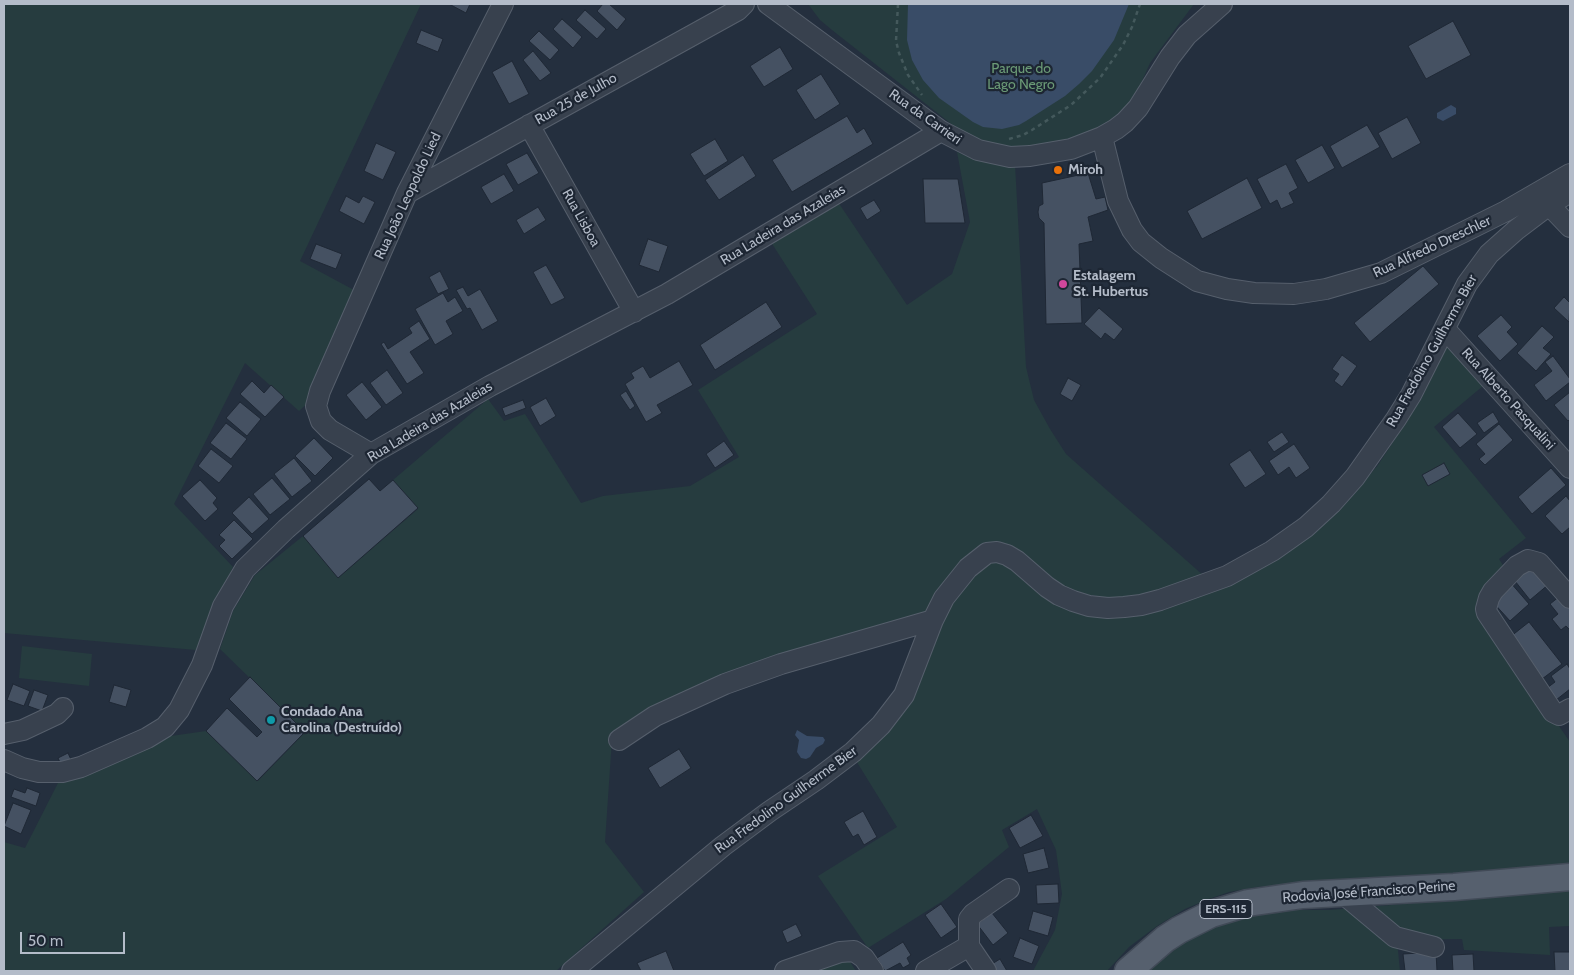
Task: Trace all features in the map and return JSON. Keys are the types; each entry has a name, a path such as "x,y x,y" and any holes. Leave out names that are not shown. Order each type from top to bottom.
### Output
{"main road":[{"name":"Rodovia José Francisco Perine","path":"1128,971 1165,938 1211,914 1268,900 1341,892 1454,887 1570,877"}],"street":[{"name":"Rua João Leopoldo Lied","path":"370,454 330,430 321,420 316,406 320,391 407,193 503,4"},
{"name":"Rua 25 de Julho","path":"407,193 738,10 744,4"},
{"name":"Rua da Carrieri","path":"768,4 941,131 978,150 1010,157 1030,156 1071,149 1116,130 1131,116 1188,35 1222,4"},
{"name":"Rua Lisboa","path":"529,125 634,312"},
{"name":"Rua Ladeira das Azaleias","path":"4,760 22,768 39,772 62,772 81,767 147,738 165,727 179,710 202,665 223,606 245,569 286,529 370,454 490,386 667,294 941,131"},
{"name":"Rua Alfredo Dreschler","path":"1102,137 1118,202 1132,230 1141,242 1161,258 1197,280 1227,289 1254,293 1294,294 1352,282 1381,273 1506,211 1570,174"},
{"name":"Rua Fredolino Guilherme Bier","path":"572,971 723,846 853,752 881,725 904,695 933,620 944,598 968,568 987,553 997,552 1007,555 1059,595 1090,606 1108,608 1141,605 1212,582 1272,551 1306,527 1331,504 1355,477 1411,395 1467,284 1489,254 1516,230 1570,192"},
{"path":"1549,205 1570,227"},
{"name":"Rua Alberto Pasqualini","path":"1445,329 1570,468"},
{"path":"1570,598 1539,563 1528,560 1517,566 1493,591 1486,609 1553,712 1559,715 1570,709"},
{"path":"619,740 655,716 725,684 781,664 933,620"},
{"path":"4,734 23,730 57,714 63,708"},
{"path":"986,971 969,946 969,919 973,914 1009,889"},
{"path":"1341,892 1395,937 1434,947"},
{"path":"926,971 969,946"},
{"path":"785,971 840,952 854,951 864,958 873,971"}],"path":[{"path":"898,4 896,41 899,53 908,74 923,96"},
{"path":"1003,140 1032,130 1071,105 1086,92 1100,78 1123,45 1140,4"}],"green space":[{"path":"4,4 421,4 300,261 354,290 309,402 299,411 245,363 174,504 233,567 196,650 4,633"},
{"name":"Parque do Lago Negro","path":"808,4 1194,4 1150,63 1138,90 1128,106 1109,123 1064,143 1021,153 971,138 959,130 820,20"},
{"path":"957,152 978,161 1015,164 1026,367 1034,400 1050,429 1066,454 1204,576 1136,597 1107,598 1068,589 1053,581 1019,550 1006,544 990,543 976,549 960,563 937,590 923,617 612,739 605,842 644,892 556,971 4,971 4,842 25,848 59,781 95,771 171,736 206,731 258,781 305,732 220,649 233,611 255,575 303,536 339,577 418,509 393,480 488,399 504,421 525,414 581,503 603,496 690,486 739,457 698,390 817,314 769,239 836,199 907,305 952,274 970,222"},
{"path":"1447,345 1483,386 1434,427 1526,538 1499,559 1506,570 1480,612 1570,742 1570,866 1486,875 1305,883 1257,887 1229,892 1185,909 1157,926 1129,947 1107,971 1033,971 1055,930 1062,894 1056,850 1037,809 1002,830 1009,847 946,899 868,948 818,876 897,827 855,759 882,738 915,696 954,596 968,579 993,560 1004,562 1026,583 1054,602 1109,617 1318,530 1352,496 1378,465 1421,399"},
{"path":"22,646 92,654 89,686 19,678"},
{"path":"1570,887 1570,926 1549,927 1550,955 1464,950 1462,939 1397,940 1400,971 1150,971 1180,945 1212,927 1244,916 1272,910 1329,910 1441,901"},
{"path":"847,957 856,971 798,971"}],"water":[{"path":"908,4 1129,4 1114,40 1092,71 1079,84 1065,96 1026,121 1019,125 1002,129 983,127 973,122 939,98 923,80 912,60 907,40"},
{"path":"1451,105 1456,108 1456,114 1443,121 1437,118 1437,113"},
{"path":"797,730 807,736 823,737 825,740 806,759 801,758 797,752 799,740 795,735"}],"building":[{"path":"449,4 470,4 466,13"},
{"path":"603,4 609,4 626,19 617,30 597,11"},
{"path":"585,10 606,29 597,39 576,20"},
{"path":"562,19 582,37 573,48 553,29"},
{"path":"1453,21 1471,55 1426,79 1408,46"},
{"path":"421,30 443,39 438,52 416,43"},
{"path":"539,31 559,50 550,60 529,41"},
{"path":"780,47 793,69 764,87 750,66"},
{"path":"533,51 551,73 540,81 523,60"},
{"path":"512,61 529,94 509,104 492,72"},
{"path":"821,74 840,104 815,120 796,90"},
{"path":"847,116 857,133 864,128 873,144 792,192 772,160"},
{"path":"1407,117 1421,143 1392,159 1378,133"},
{"path":"1367,125 1380,147 1342,168 1330,146"},
{"path":"715,139 728,161 704,176 690,154"},
{"path":"376,143 396,152 383,180 364,171"},
{"path":"1322,145 1335,168 1308,183 1295,160"},
{"path":"527,153 539,173 518,185 506,164"},
{"path":"743,155 756,176 719,200 705,180"},
{"path":"1286,164 1298,188 1289,193 1294,203 1281,209 1277,200 1270,204 1257,179"},
{"name":"Estalagem St. Hubertus","path":"1088,173 1096,199 1105,197 1108,210 1088,217 1093,241 1079,244 1082,323 1046,324 1044,223 1039,218 1038,212 1039,206 1043,204 1042,183"},
{"path":"504,174 514,191 491,204 481,187"},
{"path":"1247,178 1262,208 1202,239 1187,211"},
{"path":"923,179 958,179 965,223 925,223"},
{"path":"346,196 359,203 363,196 375,202 364,224 339,211"},
{"path":"874,200 881,211 867,220 860,208"},
{"path":"538,207 546,220 524,234 516,220"},
{"path":"648,239 668,246 659,272 639,265"},
{"path":"316,244 342,254 336,269 310,259"},
{"path":"546,265 565,298 551,305 533,272"},
{"path":"1423,266 1439,284 1370,342 1354,323"},
{"path":"440,271 449,289 438,294 429,277"},
{"path":"463,287 468,296 480,289 498,321 482,330 470,308 467,309 456,290"},
{"path":"443,293 448,302 455,297 463,311 446,321 453,334 435,345 415,309"},
{"path":"1564,297 1570,303 1569,322 1554,308"},
{"path":"766,302 782,327 715,370 700,345"},
{"path":"1099,308 1123,329 1114,340 1105,333 1101,339 1084,324"},
{"path":"1501,315 1512,327 1507,332 1518,344 1500,361 1477,336"},
{"path":"419,321 430,339 410,352 424,373 407,384 381,344 384,342 388,349 412,333 409,328"},
{"path":"1542,326 1554,337 1543,348 1551,354 1536,371 1517,353"},
{"path":"1342,355 1357,366 1342,387 1334,381 1339,374 1332,369"},
{"path":"1553,356 1570,379 1570,382 1546,401 1534,385 1552,371 1545,362"},
{"path":"679,361 693,385 657,405 662,413 646,422 625,384 634,378 631,373 643,366 650,378"},
{"path":"387,370 403,393 386,405 370,383"},
{"path":"1068,378 1081,385 1072,401 1060,394"},
{"path":"252,381 264,393 271,385 284,397 265,417 240,394"},
{"path":"362,382 382,407 366,420 346,395"},
{"path":"626,391 635,406 630,410 620,395"},
{"path":"1570,392 1570,419 1568,421 1554,405"},
{"path":"546,398 556,416 540,426 530,407"},
{"path":"523,400 526,408 505,416 502,408"},
{"path":"240,402 261,419 247,436 226,418"},
{"path":"1493,412 1499,422 1484,433 1477,423"},
{"path":"1458,413 1477,434 1460,448 1442,427"},
{"path":"226,423 247,439 231,459 210,443"},
{"path":"1499,424 1513,440 1485,465 1479,459 1485,454 1476,444"},
{"path":"1282,432 1289,442 1274,452 1267,442"},
{"path":"314,438 333,458 315,476 295,456"},
{"path":"724,441 734,455 715,468 706,454"},
{"path":"1294,444 1310,468 1296,478 1289,467 1278,475 1269,461"},
{"path":"211,449 233,466 219,483 198,466"},
{"path":"1250,450 1266,474 1245,488 1229,464"},
{"path":"294,458 312,481 292,497 274,474"},
{"path":"1444,463 1450,474 1428,486 1422,475"},
{"path":"1551,468 1566,485 1532,514 1518,497"},
{"path":"272,478 290,499 270,515 253,494"},
{"path":"369,479 380,491 393,480 418,508 338,578 303,536"},
{"path":"200,480 217,498 213,503 218,509 205,521 182,496"},
{"path":"1566,496 1570,501 1570,527 1562,534 1545,516"},
{"path":"249,497 269,519 252,534 232,513"},
{"path":"234,520 253,539 232,559 219,546 225,540 219,535"},
{"path":"1533,564 1549,584 1530,600 1515,581"},
{"path":"1510,582 1529,604 1510,621 1491,600"},
{"path":"1560,596 1570,606 1570,630 1566,626 1561,630 1552,619 1558,614 1550,604"},
{"path":"1529,622 1562,664 1542,679 1510,637"},
{"path":"1567,664 1570,669 1570,689 1556,700 1547,688 1555,682 1551,676"},
{"name":"Condado Ana Carolina (Destruído)","path":"250,677 305,732 257,781 206,731 227,708 257,737 262,732 229,699"},
{"path":"13,684 30,691 24,706 7,700"},
{"path":"114,685 131,690 126,707 109,702"},
{"path":"34,690 48,695 42,711 28,706"},
{"path":"679,749 691,768 660,788 648,768"},
{"path":"68,753 73,764 63,769 58,758"},
{"path":"27,788 40,793 36,806 11,797 14,789 25,793"},
{"path":"13,803 31,810 21,834 4,826"},
{"path":"863,811 877,837 864,845 858,834 853,837 844,822"},
{"path":"1031,815 1043,836 1020,848 1009,828"},
{"path":"1044,848 1049,868 1028,873 1023,854"},
{"path":"1058,884 1059,903 1037,904 1036,885"},
{"path":"941,904 957,927 941,938 925,915"},
{"path":"1033,911 1053,917 1048,936 1028,930"},
{"path":"992,913 1008,933 993,945 977,924"},
{"path":"796,924 802,936 787,943 782,931"},
{"path":"1020,938 1039,946 1032,964 1013,957"},
{"path":"903,942 911,955 907,958 910,964 903,968 900,963 885,971 877,958"},
{"path":"666,951 674,971 641,971 637,963"},
{"path":"1436,952 1437,971 1405,971 1403,954"},
{"path":"1554,952 1570,952 1570,971 1555,971"},
{"path":"1473,954 1474,971 1453,971 1452,955"},
{"path":"1000,959 1007,971 990,971 987,967"}],"place":[{"name":"Miroh","path":"1058,170"},
{"name":"Estalagem St. Hubertus","path":"1063,284"},
{"name":"Condado Ana Carolina (Destruído)","path":"271,720"}]}
